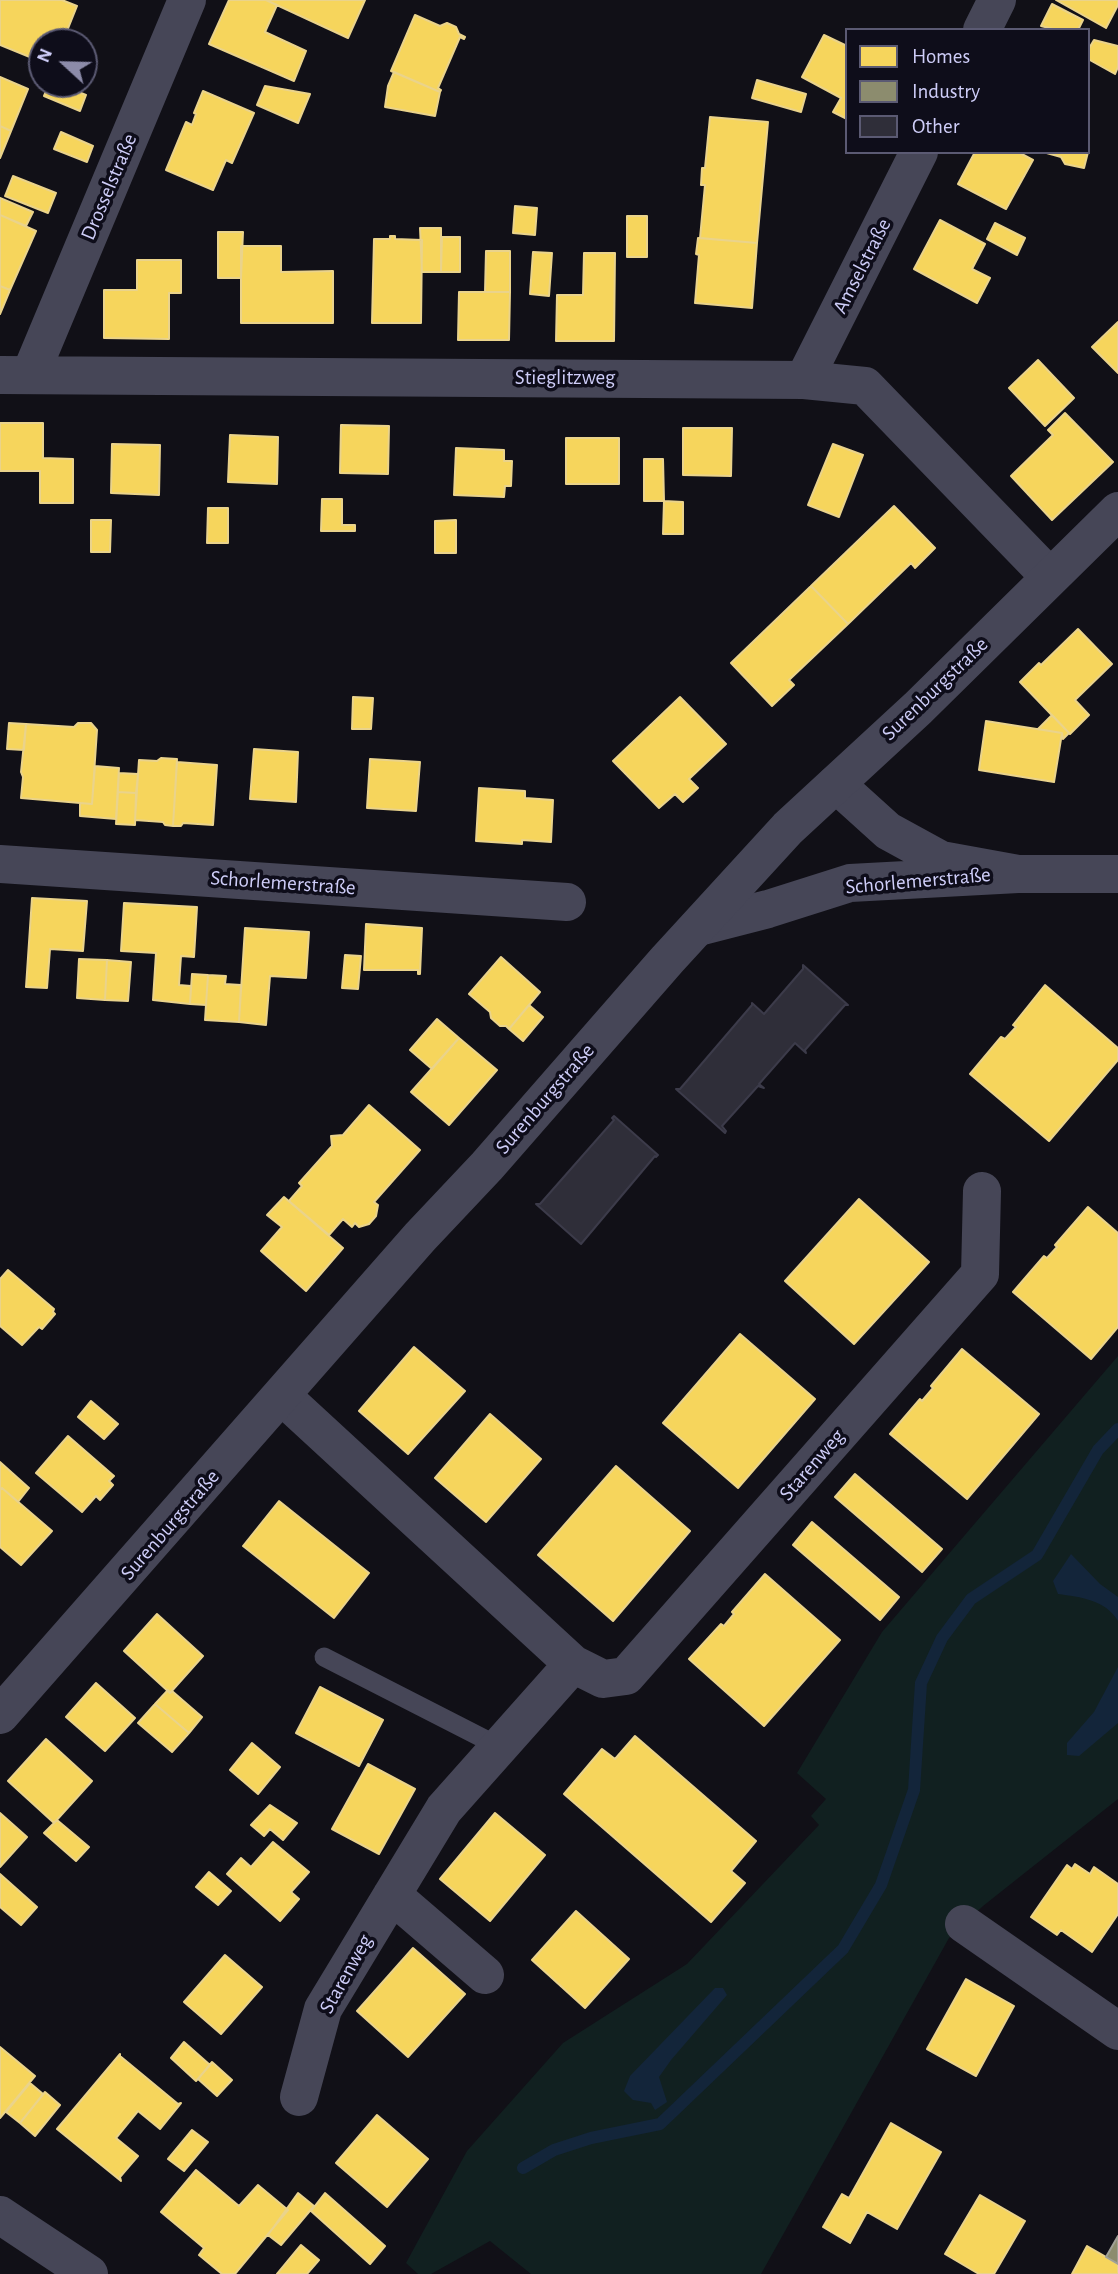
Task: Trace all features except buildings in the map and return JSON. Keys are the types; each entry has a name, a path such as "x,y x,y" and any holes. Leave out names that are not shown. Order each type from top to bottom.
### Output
{"street":[{"name":"Drosselstraße","path":"15,375 187,0"},
{"path":"983,28 997,0"},
{"name":"Amselstraße","path":"804,380 918,154"},
{"name":"Stieglitzweg","path":"15,375 804,380 865,386 1049,576"},
{"name":"Surenburgstraße","path":"0,1715 420,1237 487,1166 788,828 918,708 1049,576 1118,511"},
{"name":"Schorlemerstraße","path":"836,784 888,831 941,860 1018,874"},
{"name":"Schorlemerstraße","path":"0,864 567,902"},
{"name":"Schorlemerstraße","path":"698,927 768,909 850,883 1018,874 1118,874"},
{"name":"Starenweg","path":"282,1396 573,1664 603,1679 626,1676 980,1273 982,1191"},
{"name":"Starenweg","path":"299,2097 323,2009 444,1809 573,1664"},
{"path":"392,1895 485,1975"},
{"path":"964,1924 1118,2031"},
{"path":"0,2215 89,2274"}],"lane":[{"path":"324,1657 499,1746"}],"shaded area":[{"path":"1118,1356 1118,1799 983,1906 949,1938 761,2274 531,2274 490,2241 431,2274 418,2274 406,2263 467,2151 563,2043 687,1964 819,1825 811,1816 826,1799 797,1773 882,1632"}],"water":[{"path":"1071,1554 1100,1584 1118,1597 1118,1621 1100,1604 1058,1594 1053,1581"},
{"path":"1118,1667 1118,1723 1079,1756 1067,1755 1067,1743 1094,1712"},
{"path":"715,1988 723,1988 727,1995 659,2077 667,2102 655,2110 651,2103 633,2100 624,2091 630,2076"}],"waterway":[{"path":"523,2168 554,2150 591,2138 660,2124 843,1949 881,1885 914,1790 921,1683 942,1638 971,1599 1037,1555 1098,1450 1118,1429"}]}
